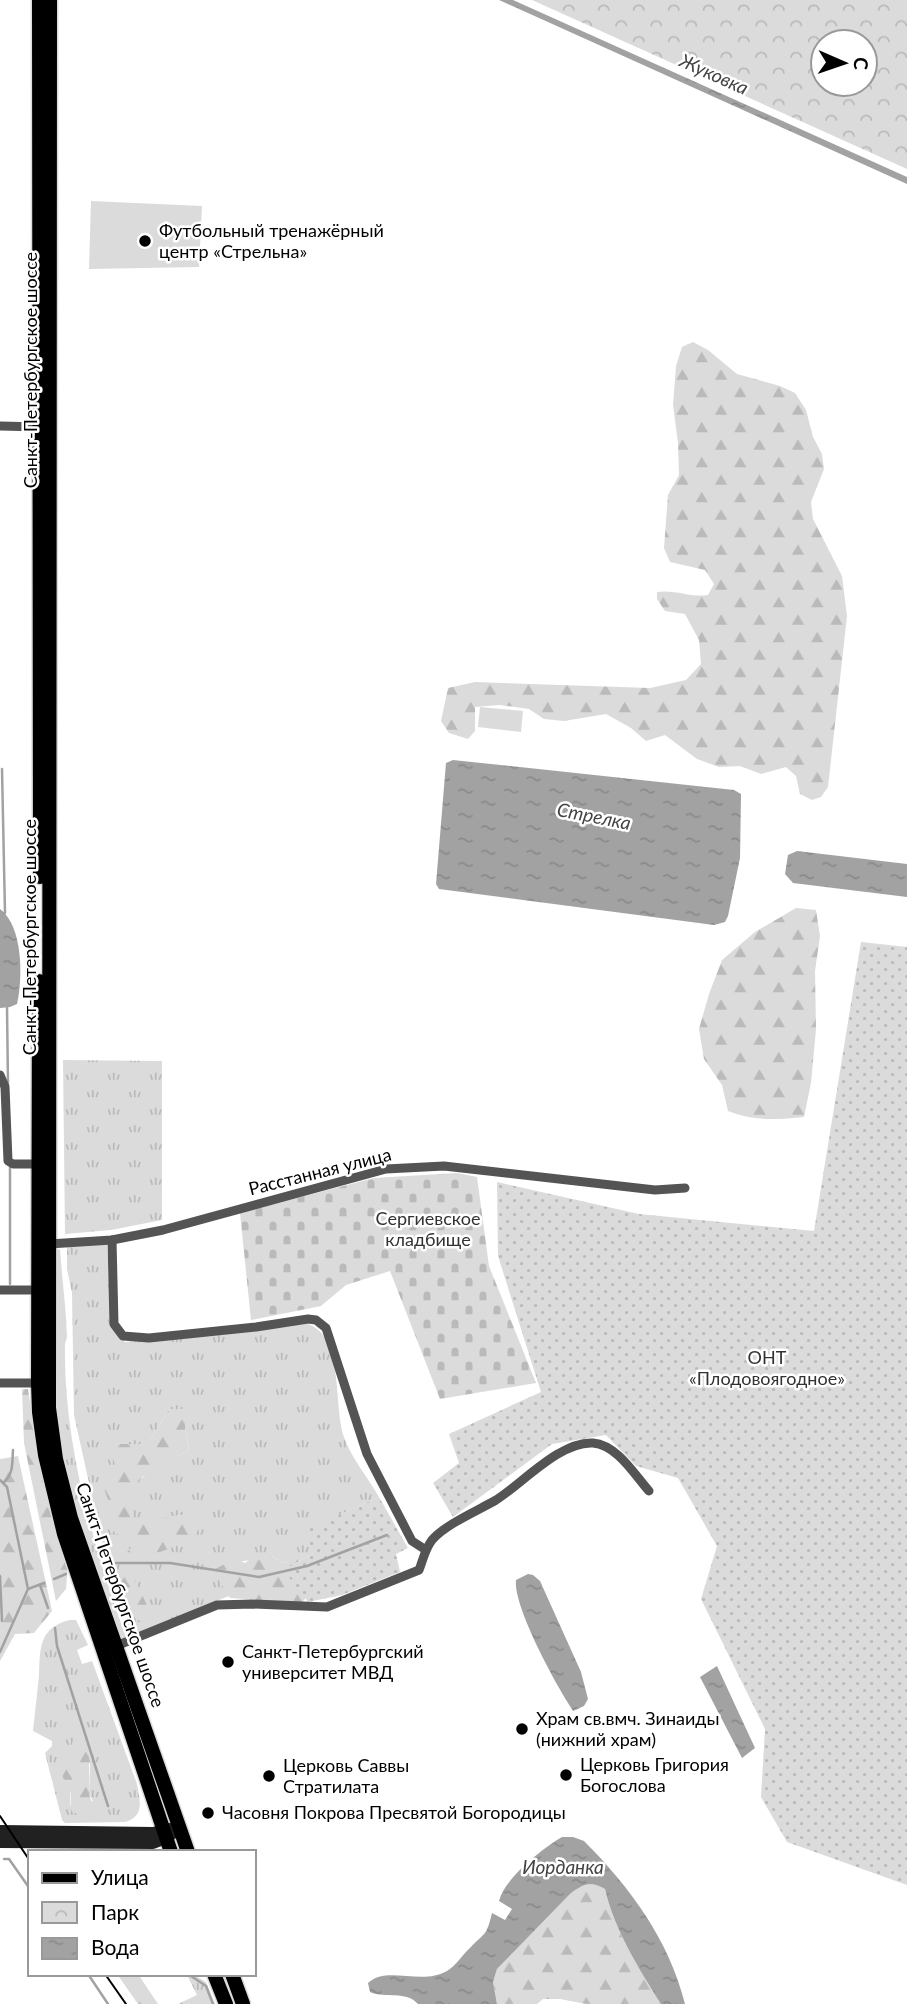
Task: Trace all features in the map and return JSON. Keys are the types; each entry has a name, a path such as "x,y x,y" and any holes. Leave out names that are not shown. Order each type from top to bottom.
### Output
{"main road":[{"name":"Санкт-Петербургское шоссе","path":"39,0 39,1412 45,1455 61,1524 167,1840"},
{"name":"Санкт-Петербургское шоссе","path":"50,0 48,1384 51,1429 71,1518 187,1850"},
{"path":"0,1842 153,1843 167,1840 180,1828"},
{"path":"0,1831 153,1833 167,1840"},
{"path":"215,1976 226,2004"},
{"path":"233,1976 243,2004"}],"street":[{"path":"0,426 41,427"},
{"path":"0,1075 5,1087 8,1161 13,1164 38,1164"},
{"name":"Расстанная улица","path":"49,1244 112,1240 163,1230 386,1169 411,1166 467,1168 655,1190 685,1188"},
{"path":"112,1240 114,1324 123,1336 149,1338 256,1327 302,1319 321,1323 326,1328 367,1454 412,1541 426,1550"},
{"path":"0,1290 39,1290"},
{"path":"0,1383 38,1383"},
{"path":"116,1646 216,1605 327,1607 419,1570 426,1550 438,1534 499,1497 540,1465 577,1446 592,1443 608,1448 649,1491"}],"green space":[{"path":"532,0 907,0 907,169"},
{"name":"Футбольный тренажёрный центр «Стрельна»","path":"91,201 202,206 199,267 89,269"},
{"path":"693,342 708,350 737,374 795,393 806,410 813,437 822,454 824,469 811,502 813,519 842,576 847,616 828,787 821,797 812,800 800,794 796,776 786,767 761,774 740,766 719,767 697,759 665,735 646,741 631,728 606,714 564,721 544,719 529,709 500,705 475,707 475,731 468,739 449,733 441,721 448,688 475,682 650,688 686,680 701,664 699,640 685,614 665,611 657,599 657,592 664,591 708,595 714,584 705,570 670,562 664,548 668,495 679,475 673,405 676,366 682,347"},
{"path":"480,707 523,711 521,732 478,727"},
{"path":"796,908 816,910 820,936 815,971 816,1029 811,1083 804,1117 747,1117 728,1111 722,1085 704,1059 699,1029 722,960 755,932"},
{"name":"ОНТ «Плодовоягодное»","path":"861,942 907,947 907,1885 787,1842 761,1797 765,1729 701,1599 717,1546 678,1478 636,1466 606,1435 552,1444 453,1517 433,1483 459,1463 449,1434 541,1392 498,1256 497,1182 639,1214 814,1231"},
{"path":"63,1060 162,1061 162,1220 111,1230 65,1234"},
{"name":"Сергиевское кладбище","path":"457,1173 477,1177 489,1266 536,1383 440,1399 390,1271 346,1285 321,1306 251,1320 240,1213 374,1178"},
{"path":"107,1243 111,1325 125,1342 219,1335 304,1323 317,1329 332,1354 344,1437 379,1497 307,1530 313,1554 299,1561 296,1558 283,1563 272,1556 219,1567 214,1570 223,1577 234,1594 131,1635 103,1546 74,1415 72,1293 67,1269 67,1247","holes":["169,1409 185,1409 189,1451 151,1468 142,1478 137,1444 148,1444","181,1515 201,1525 152,1554 147,1521"]},
{"path":"60,1249 67,1337 65,1344 69,1418 82,1493 102,1566 126,1637 119,1640 65,1476 55,1416 56,1250"},
{"path":"22,1389 28,1389 51,1507 68,1563 66,1589 56,1601 24,1443"},
{"path":"169,1409 185,1409 189,1451 142,1477 130,1496 130,1508 137,1521 182,1515 202,1525 190,1541 141,1559 130,1568 149,1611 143,1621 137,1620 130,1612 119,1570 122,1558 134,1544 108,1528 110,1505 103,1486 119,1474 111,1454 120,1444 148,1444"},
{"path":"18,1456 52,1611 34,1633 15,1634 0,1661 0,1459"},
{"path":"379,1497 408,1548 396,1554 400,1572 342,1595 308,1602 283,1569 313,1554 306,1530"},
{"path":"257,1554 272,1556 283,1563 297,1557 307,1579 307,1596 302,1603 230,1598 215,1574 215,1569 235,1559 245,1563"},
{"path":"76,1620 88,1645 77,1650 82,1664 92,1661 137,1784 140,1807 131,1820 65,1823 62,1820 45,1753 52,1746 52,1741 33,1731 43,1641 46,1634 60,1623","holes":["72,1744 90,1764 89,1794 93,1801 70,1806 66,1762"]},
{"path":"79,1738 85,1742 89,1755 89,1794 94,1808 82,1815 72,1812 70,1790 62,1773 72,1743"},
{"path":"595,1883 605,1889 621,1934 661,2004 586,2004 543,1999 537,2004 497,2004 493,1982 497,1969 570,1894 583,1884"},
{"path":"118,1976 139,1976 158,2004 138,2004"},
{"path":"196,1976 206,1982 215,2004 178,2004 197,1995 188,1977"}],"water":[{"path":"499,0 513,0 907,177 907,184"},
{"name":"Стрелка","path":"453,760 734,790 741,794 740,858 725,922 714,925 439,889 436,884 446,763"},
{"path":"797,851 907,864 907,897 793,883 785,874 788,855"},
{"path":"0,909 8,917 17,940 20,981 17,1004 0,1008"},
{"path":"528,1574 540,1581 581,1672 588,1699 584,1706 573,1711 547,1666 521,1608 516,1580"},
{"path":"717,1666 755,1748 742,1758 700,1677"},
{"name":"Иорданка","path":"562,1837 584,1841 632,1896 669,1958 685,2004 661,2004 621,1934 605,1889 591,1884 570,1894 497,1969 493,1982 497,2004 418,2004 408,1997 370,1992 368,1983 376,1978 394,1975 426,1977 450,1969 485,1933 492,1913 505,1920 512,1909 499,1901 516,1874 535,1856"}],"waterway":[{"path":"2,769 5,913"},
{"path":"7,1007 8,1085"},
{"path":"10,1167 10,1284"},
{"path":"3,1483 11,1472 13,1450"},
{"path":"0,1480 7,1487 28,1589"},
{"path":"110,1563 170,1563 259,1577 307,1566 387,1535"},
{"path":"54,1579 66,1574"},
{"path":"0,1576 2,1621"},
{"path":"0,1652 28,1589 44,1583"},
{"path":"40,1585 48,1608"},
{"path":"55,1628 57,1646 108,1806"},
{"path":"4,1859 9,1859 28,1886"},
{"path":"89,1976 108,2004"},
{"path":"191,1976 206,1986 213,2004"}],"tram line":[{"path":"0,1816 28,1858"},
{"path":"106,1976 126,2004"}],"place":[{"name":"Футбольный тренажёрный центр «Стрельна»","path":"145,241"},
{"name":"Санкт-Петербургский университет МВД","path":"228,1662"},
{"name":"Храм св.вмч. Зинаиды (нижний храм)","path":"522,1729"},
{"name":"Церковь Григория Богослова","path":"566,1775"},
{"name":"Церковь Саввы Стратилата","path":"269,1776"},
{"name":"Часовня Покрова Пресвятой Богородицы","path":"208,1813"}],"water label":[{"name":"Жуковка","path":"714,74"}]}
